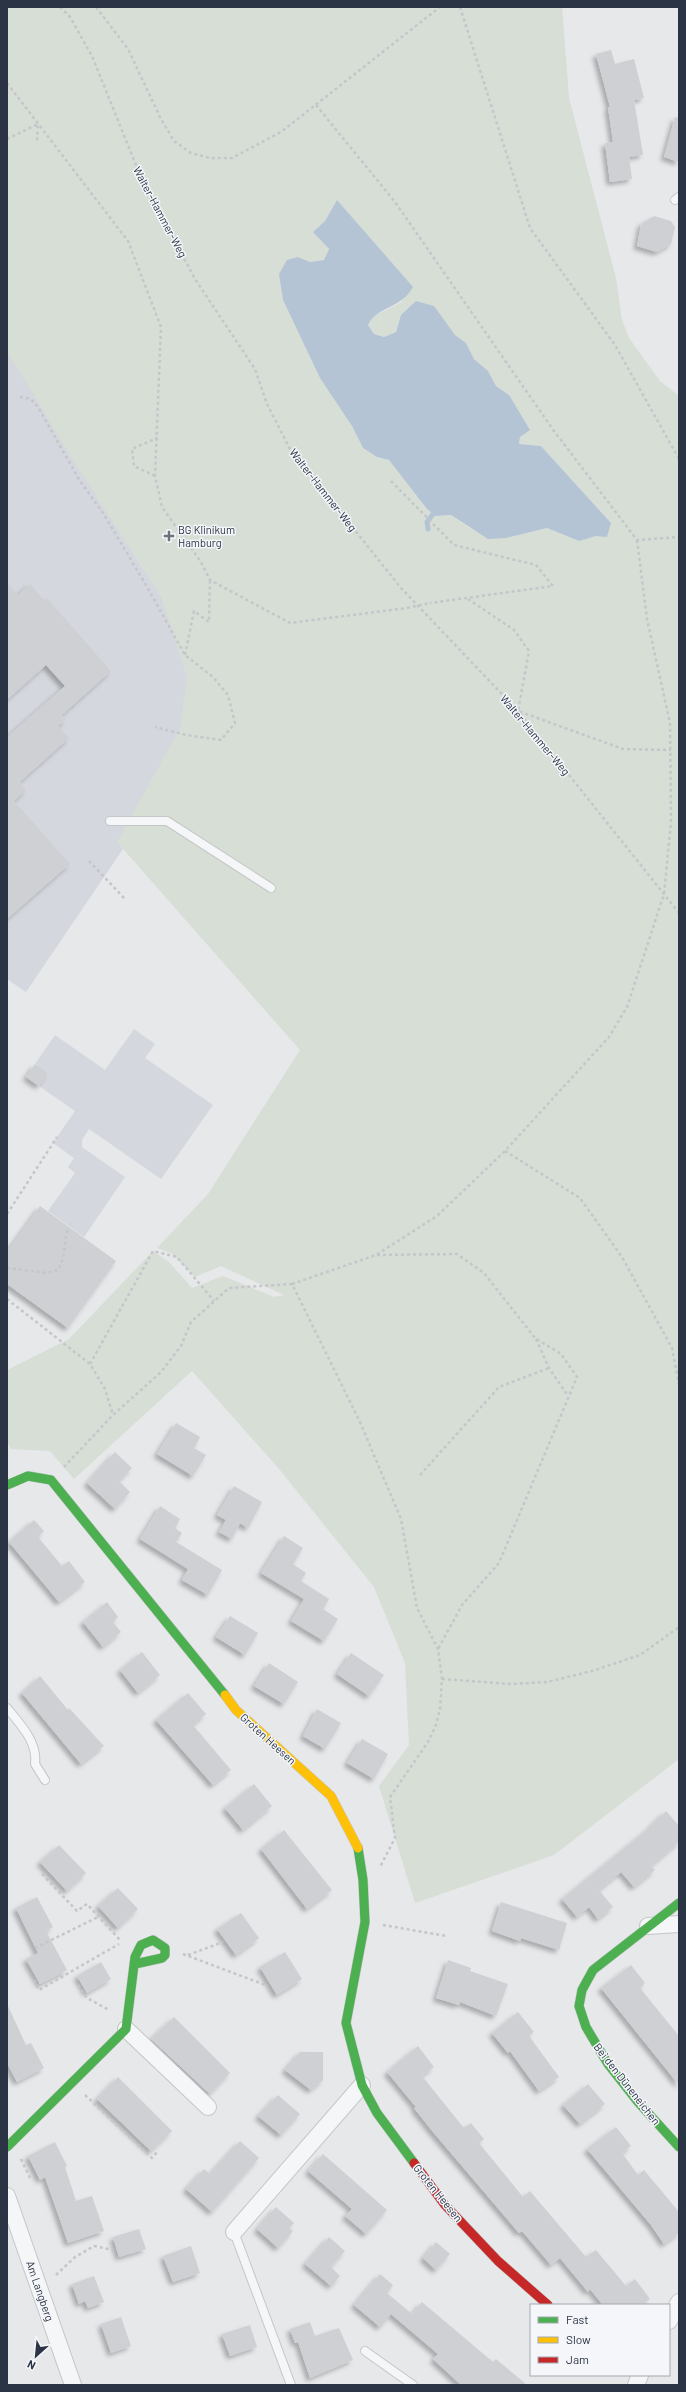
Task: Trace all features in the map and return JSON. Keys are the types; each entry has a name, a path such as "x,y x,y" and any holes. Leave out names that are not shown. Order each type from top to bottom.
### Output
{"street":[{"path":"7,1485 28,1476 51,1480"},
{"name":"Groten Heesen","path":"51,1480 197,1658 236,1710 330,1796 358,1848 363,1880 365,1922 346,2023 362,2085 377,2113 444,2205 498,2261 547,2304"},
{"name":"Bei den Düneneichen","path":"679,1902 593,1970 583,1987 580,2012 590,2035 599,2050 645,2110 679,2147"},
{"path":"648,1926 679,1924"},
{"path":"7,2147 127,2025 135,1964 137,1951 145,1941 153,1940 159,1942 166,1951 165,1955 157,1961 135,1964"},
{"path":"127,2025 208,2107"},
{"path":"234,2232 362,2085"},
{"name":"Am Langberg","path":"7,2196 73,2385"},
{"path":"670,2319 679,2302"}],"lane":[{"path":"110,820 166,821 271,888"},
{"path":"7,1708 25,1730 37,1752 35,1764 46,1780"},
{"path":"234,2232 291,2385"},
{"path":"365,2351 413,2385"}],"path":[{"name":"Walter-Hammer-Weg","path":"60,7 70,17 92,56 142,180 195,279 255,369 267,404 290,449 401,588 518,711 679,913"},
{"path":"96,7 128,49 161,119 174,141 191,153 210,158 232,158 281,132 440,7"},
{"path":"460,7 530,228 615,345 679,459"},
{"path":"7,83 128,241 161,327 155,476 162,507 201,562 210,580 209,622 194,611 185,655"},
{"path":"51,1480 113,1416 161,1372 181,1346 191,1322 229,1288 292,1284 376,1255 437,1216 505,1151 609,1037 627,1007 664,894 671,830 670,723 647,619 637,540 554,431 395,202 316,105"},
{"path":"7,139 38,124"},
{"path":"36,142 38,124"},
{"path":"20,397 31,399 38,407 80,481 103,513 146,585 185,655 213,677 228,695 235,723 222,740 186,735 155,727"},
{"path":"155,476 134,466 132,449 157,438"},
{"path":"210,580 290,623 407,608 430,603 468,599 553,586 536,565 454,545 391,481"},
{"path":"637,540 679,538"},
{"path":"468,599 514,630 529,651 518,711 623,749 671,750"},
{"path":"89,861 125,900"},
{"path":"7,1214 57,1137"},
{"path":"505,1151 580,1198 622,1256 672,1348 679,1384"},
{"path":"7,1268 47,1273 58,1270 63,1259 64,1243 68,1229"},
{"path":"90,1364 153,1251 177,1256 214,1301"},
{"path":"376,1255 457,1254 484,1273 535,1338 549,1368 568,1396"},
{"path":"292,1284 360,1422 401,1519 417,1608 438,1649 442,1679 440,1708 436,1725 428,1742 390,1797 395,1838 375,1878 363,1880"},
{"path":"7,1299 90,1364 105,1389 113,1416"},
{"path":"438,1649 462,1605 499,1563 568,1396 578,1377 561,1354 535,1338"},
{"path":"420,1475 499,1387 549,1368"},
{"path":"442,1679 511,1684 547,1682 592,1671 640,1655 679,1627"},
{"path":"34,1980 39,1990 122,1943 87,1904 77,1911 42,1874"},
{"path":"35,1948 98,1917"},
{"path":"365,1922 446,1936"},
{"path":"188,1955 223,1942"},
{"path":"166,1951 188,1955 268,1986"},
{"path":"78,1985 87,1998 127,2025"},
{"path":"72,2082 152,2158 158,2151"},
{"path":"56,2275 75,2257 94,2246 113,2250"}],"shaded area":[{"path":"7,7 562,7 569,98 616,278 622,320 629,338 660,381 679,396 679,1759 554,1855 415,1903 379,1786 409,1745 405,1663 374,1587 280,1470 192,1371 74,1479 50,1451 11,1449 7,1442 7,1370 69,1339 153,1251 169,1262 192,1288 223,1276 274,1297 284,1295 221,1266 195,1277 171,1253 157,1248 208,1194 300,1050 117,842 180,728 187,677 161,597 71,457 7,351","holes":["337,200 374,244 402,302 372,317 368,325 374,334 384,337 396,332 401,315 445,323 455,335 466,343 474,359 488,371 496,386 509,395 520,437 519,444 541,446 611,523 596,536 579,541 547,528 506,538 471,529 451,515 436,516 427,509 389,460 377,457 363,448 352,426 320,378 283,300 298,257 310,262 324,260 329,249 313,232 325,221"]},
{"path":"7,55 203,731 26,992 7,979"},
{"path":"134,1029 155,1044 145,1058 213,1105 161,1179 89,1129 82,1140 82,1147 125,1177 84,1237 48,1211 75,1173 68,1167 74,1158 53,1143 75,1111 39,1086 48,1073 35,1064 55,1035 105,1070"}],"water":[{"path":"337,200 413,287 402,300 383,310 372,319 368,325 374,334 384,337 396,332 401,315 416,301 434,306 455,335 466,343 474,359 488,371 496,386 509,395 530,430 520,437 519,444 541,446 611,523 607,537 596,536 579,541 547,528 506,538 488,539 451,515 436,516 427,509 389,460 377,457 363,448 352,426 320,378 283,300 279,274 287,260 298,257 310,262 324,260 329,249 313,232 325,221"}],"building":[{"path":"611,50 615,64 634,59 644,98 634,100 643,155 629,157 632,179 610,182 605,143 613,142 608,107 610,107 596,54"},
{"path":"675,117 679,118 679,162 664,157"},
{"path":"654,216 671,221 675,227 671,244 657,252 637,246 641,224"},
{"path":"7,583 18,595 30,584 44,600 47,598 111,671 62,715 66,720 58,726 69,738 20,782 26,790 14,801 70,864 7,919 7,737 65,686 46,665 7,700"},
{"path":"35,1064 48,1073 39,1086 26,1077"},
{"path":"40,1206 116,1261 68,1328 7,1284 7,1252"},
{"path":"176,1423 200,1437 194,1448 206,1455 193,1476 157,1454"},
{"path":"115,1452 132,1468 119,1481 130,1492 115,1509 87,1483"},
{"path":"234,1486 262,1502 248,1528 240,1523 232,1539 219,1532 226,1520 217,1515"},
{"path":"160,1506 180,1519 175,1528 182,1533 176,1542 222,1570 208,1595 182,1580 188,1569 140,1539"},
{"path":"34,1520 44,1531 38,1537 62,1566 69,1561 85,1582 59,1602 9,1542"},
{"path":"284,1536 303,1548 293,1564 306,1573 301,1581 329,1599 323,1609 338,1619 324,1641 291,1621 304,1599 261,1573"},
{"path":"107,1602 118,1617 113,1622 121,1632 103,1647 83,1622"},
{"path":"230,1616 258,1633 245,1655 216,1637"},
{"path":"142,1652 160,1675 138,1693 120,1670"},
{"path":"351,1653 384,1675 369,1696 337,1674"},
{"path":"269,1663 298,1682 284,1704 254,1686"},
{"path":"40,1676 68,1710 69,1708 104,1746 81,1764 22,1693"},
{"path":"188,1693 206,1714 193,1725 231,1770 213,1785 156,1720"},
{"path":"317,1709 341,1723 325,1749 303,1736"},
{"path":"362,1739 388,1754 374,1779 347,1763"},
{"path":"254,1784 272,1806 243,1830 225,1808"},
{"path":"666,1811 679,1826 679,1842 651,1866 655,1870 634,1887 621,1872 599,1890 613,1907 598,1919 589,1907 577,1917 562,1899 648,1829"},
{"path":"284,1830 332,1890 307,1909 261,1849"},
{"path":"59,1845 86,1873 67,1891 40,1862"},
{"path":"118,1888 138,1909 118,1928 98,1906"},
{"path":"37,1897 53,1927 46,1931 67,1970 40,1984 26,1959 38,1953 16,1908"},
{"path":"501,1902 567,1923 559,1950 521,1938 520,1941 492,1931"},
{"path":"241,1913 259,1938 236,1955 217,1929"},
{"path":"285,1952 302,1979 277,1995 260,1967"},
{"path":"448,1960 471,1968 470,1971 508,1984 496,2016 460,2002 459,2005 436,1998"},
{"path":"101,1962 111,1979 87,1993 77,1976"},
{"path":"631,1965 645,1983 640,1988 679,2036 679,2085 601,1988"},
{"path":"7,2004 26,2045 31,2043 44,2068 17,2082 7,2063"},
{"path":"518,2012 534,2032 529,2036 559,2077 539,2091 510,2051 508,2053 492,2033"},
{"path":"174,2017 230,2073 210,2094 151,2039"},
{"path":"418,2046 434,2067 422,2076 464,2128 471,2123 484,2139 479,2143 523,2197 530,2191 586,2257 596,2250 626,2286 635,2279 650,2299 643,2304 602,2304 590,2289 588,2292 560,2258 551,2265 522,2231 519,2233 433,2132 414,2108 416,2107 387,2072"},
{"path":"300,2052 323,2052 323,2080 311,2090 285,2070"},
{"path":"118,2077 172,2131 151,2151 97,2099"},
{"path":"588,2084 605,2104 580,2124 563,2105"},
{"path":"278,2095 300,2114 281,2135 258,2116"},
{"path":"616,2127 631,2146 622,2153 638,2175 644,2170 679,2212 679,2233 664,2244 651,2225 587,2149"},
{"path":"240,2141 259,2158 212,2212 186,2189 204,2169 210,2174"},
{"path":"55,2142 67,2166 65,2167 76,2201 92,2196 104,2231 68,2243 45,2177 40,2180 28,2156"},
{"path":"323,2154 387,2210 366,2234 345,2216 352,2209 308,2171"},
{"path":"276,2207 294,2223 289,2228 293,2231 278,2248 257,2229"},
{"path":"139,2229 146,2249 119,2257 113,2237"},
{"path":"329,2237 345,2251 331,2267 340,2276 331,2286 305,2264"},
{"path":"436,2242 450,2254 436,2270 423,2258"},
{"path":"191,2246 200,2273 173,2282 163,2256"},
{"path":"380,2274 393,2285 387,2293 412,2314 422,2302 493,2362 496,2359 527,2385 461,2385 433,2359 438,2354 391,2314 380,2327 354,2305"},
{"path":"94,2276 104,2302 88,2308 85,2301 79,2304 72,2284"},
{"path":"121,2317 131,2346 111,2353 101,2324"},
{"path":"310,2322 315,2336 339,2328 353,2360 310,2378 298,2342 295,2343 290,2329"},
{"path":"250,2325 257,2347 230,2356 222,2334"}],"waterway":[{"path":"428,529 427,522 433,514"}],"traffic: fast":[{"path":"7,1485 28,1476 51,1480 225,1695"},
{"path":"358,1848 363,1880 365,1922 346,2023 362,2085 377,2113 414,2163"},
{"path":"679,1903 593,1970 582,1990 579,2006 586,2027 608,2064 638,2102 679,2147"},
{"path":"7,2147 126,2029 135,1957 141,1945 153,1940 165,1948 165,1955 162,1958 135,1964"}],"traffic: slow":[{"path":"225,1695 236,1710 331,1796 358,1848"}],"traffic: jam":[{"path":"414,2163 445,2205 498,2261 547,2304"}],"place":[{"name":"BG Klinikum Hamburg","path":"169,536"}]}
